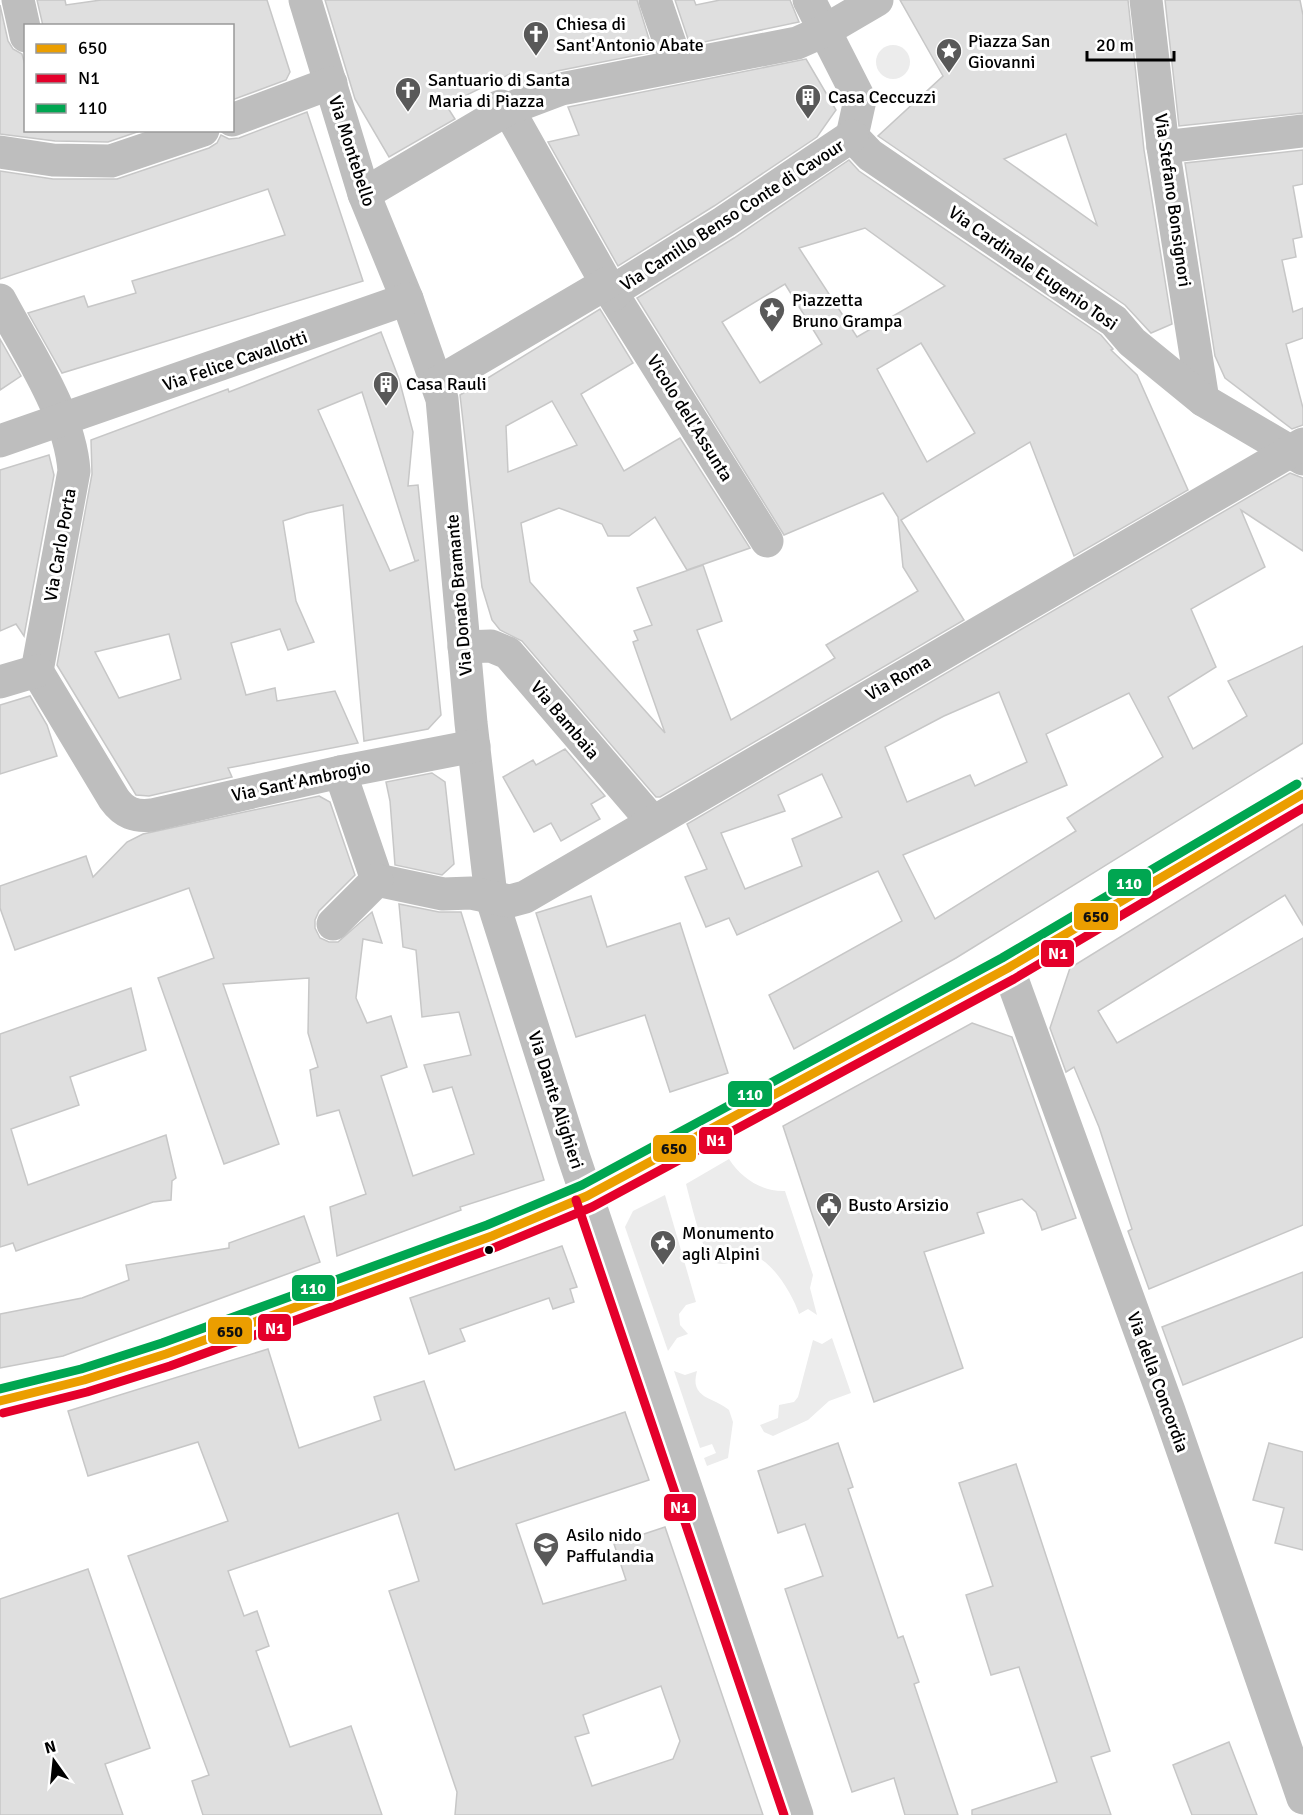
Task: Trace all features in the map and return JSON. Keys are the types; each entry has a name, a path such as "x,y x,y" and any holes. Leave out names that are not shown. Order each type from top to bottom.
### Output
{"street":[{"path":"18,0 24,27"},
{"name":"Via Montebello","path":"304,0 364,194 407,299"},
{"path":"655,0 677,64"},
{"path":"809,0 810,37 860,100 852,136"},
{"path":"364,194 501,109 561,89 810,37 877,0"},
{"name":"Via Stefano Bonsignori","path":"1146,0 1163,147 1203,400"},
{"path":"234,119 331,83"},
{"name":"Vicolo dell'Assunta","path":"501,109 767,541"},
{"path":"1163,147 1303,131"},
{"path":"0,152 50,145 122,159 197,132"},
{"name":"Via Camillo Benso Conte di Cavour","path":"437,383 610,289 621,286 724,222 852,136"},
{"name":"Via Cardinale Eugenio Tosi","path":"852,136 870,155 1114,321 1132,342 1203,400 1299,451"},
{"name":"Via Donato Bramante","path":"407,299 442,399 464,647 491,896"},
{"name":"Via Felice Cavallotti","path":"0,441 407,299"},
{"name":"Via Carlo Porta","path":"0,300 62,421 72,452 74,471 37,671"},
{"name":"Via Roma","path":"377,880 443,894 491,896 510,901 525,897 652,821 1299,451"},
{"name":"Via Bambaia","path":"464,647 491,646 508,653 652,821"},
{"path":"0,682 37,671"},
{"name":"Via Sant'Ambrogio","path":"37,671 114,799 129,814 152,814 340,772 474,746"},
{"path":"333,924 377,880 340,772"},
{"path":"0,1401 82,1382 249,1324 540,1217 587,1196 1008,968 1303,794"},
{"name":"Via Dante Alighieri","path":"491,896 587,1196 797,1815"},
{"name":"Via della Concordia","path":"1008,968 1152,1365 1303,1798"}],"shaded area":[{"path":"893,45 905,50 910,62 905,74 893,79 881,74 876,62 881,50"},
{"path":"729,1159 746,1178 760,1186 785,1191 813,1275 810,1288 817,1315 808,1309 799,1314 782,1280 762,1260 749,1257 721,1264 716,1263 708,1254 686,1184"},
{"path":"665,1195 696,1302 686,1305 679,1314 680,1325 688,1334 677,1338 668,1351 625,1227 633,1211"},
{"path":"832,1338 851,1393 829,1401 808,1420 773,1436 764,1432 760,1425 778,1418 779,1405 794,1402 798,1397 813,1340 822,1344"},
{"path":"674,1371 685,1375 697,1371 695,1380 700,1392 729,1410 733,1422 728,1458 707,1466 704,1458 716,1453 712,1444 700,1448"}],"building":[{"path":"37,0 65,0 66,5 101,0 267,0 290,72 286,80 234,99 234,24 43,24"},
{"path":"325,0 637,0 653,52 557,71 516,86 512,73 446,105 455,119 389,157 355,99"},
{"path":"675,0 694,0 696,5 720,0 790,0 799,22 690,45"},
{"path":"900,0 1128,0 1144,150 1172,324 1151,333 1125,305 878,136 943,76","holes":["1066,134 1097,225 1004,159"]},
{"path":"1165,0 1300,0 1303,15 1303,113 1179,126"},
{"path":"0,5 8,41 13,49 22,54 24,62 24,132 137,132 108,142 55,141 0,134"},
{"path":"806,59 836,110 817,137 714,206 618,266 548,142 579,135 568,107"},
{"path":"307,112 363,281 62,373 28,313 84,296 88,307 136,293 132,281 285,235 268,189 0,279 0,171 53,179 117,179 209,148 217,143 221,135 229,139 239,138"},
{"path":"1303,150 1303,184 1293,186 1302,237 1293,239 1296,257 1282,260 1293,312 1303,308 1303,338 1286,344 1303,408 1303,425 1292,429 1225,378 1215,356 1185,163"},
{"path":"849,160 859,171 1101,335 1113,349 1111,350 1137,375 1188,490 1074,556 1030,442 901,520 964,620 660,797 656,797 522,641 500,630 492,620 482,587 460,395 600,309 633,363 581,394 624,471 680,438 750,548 687,570 655,517 629,536 608,536 602,524 559,508 521,523 530,582 665,733 633,642 638,640 634,631 652,625 637,588 703,565 722,621 697,630 731,720 835,658 826,645 918,591 903,567 898,517 883,493 784,535 637,298 734,238","holes":["865,228 945,286 857,337 799,248","785,284 822,344 760,383 722,322","921,343 975,433 927,462 877,369","552,401 577,445 508,472 506,426"]},
{"path":"381,332 399,379 413,432 408,486 418,485 441,715 428,729 364,741 343,505 307,513 283,521 296,601 314,642 288,650 280,629 231,643 246,695 275,688 277,701 335,691 358,743 228,768 232,777 149,796 136,795 57,665 92,474 91,440 228,389 229,392","holes":["362,392 415,561 419,560 390,571 318,410","169,634 181,679 119,698 95,652"]},
{"path":"0,339 21,376 0,390"},
{"path":"49,455 54,475 24,636 16,624 0,631 0,470"},
{"path":"1290,473 1303,478 1303,551 1241,510 1265,567 1191,609 1216,667 1168,697 1193,749 1247,716 1228,681 1303,646 1303,743 956,958 794,1049 769,995 902,921 878,871 737,935 729,918 706,927 685,877 707,869 687,824","holes":["999,692 1027,762 975,786 970,775 907,802 885,747 944,716","1129,693 1163,757 1067,818 1076,831 935,919 903,855 1067,785 1046,734","822,774 842,817 792,839 802,866 745,889 721,833 785,811 778,795"]},
{"path":"30,696 47,725 57,756 0,774 0,705"},
{"path":"565,749 605,796 591,804 600,819 561,841 551,823 534,832 503,777 533,760 536,765"},
{"path":"432,773 445,782 454,864 442,875 395,865 390,801 386,782"},
{"path":"319,796 330,802 355,875 319,911 315,920 315,928 320,938 329,942 338,942 372,912 382,943 363,939 356,998 367,1023 391,1016 407,1067 381,1076 413,1176 474,1154 452,1087 433,1092 424,1065 471,1055 459,1012 422,1017 416,950 403,947 399,904 439,912 461,912 544,1180 460,1207 461,1210 337,1256 330,1207 366,1194 339,1110 317,1116 310,1070 318,1067 308,1033 309,978 223,984 279,1144 224,1164 158,978 214,958 189,888 15,950 0,908 0,886 86,856 93,877 127,842 143,834"},
{"path":"1303,824 1303,925 1285,895 1098,1011 1117,1043 1303,938 1303,1225 1149,1289 1128,1231 1132,1229 1099,1127 1074,1067 1066,1072 1050,1028 1070,968"},
{"path":"591,896 607,947 680,923 728,1073 670,1092 645,1015 576,1037 536,913"},
{"path":"131,988 146,1050 70,1077 79,1105 11,1129 28,1185 166,1135 176,1178 172,1181 171,1200 153,1202 16,1251 13,1243 0,1247 0,1034"},
{"path":"972,1023 1012,1037 1076,1218 1042,1230 1036,1212 1022,1199 977,1213 984,1233 924,1252 963,1368 874,1402 783,1126"},
{"path":"304,1216 320,1262 63,1356 0,1368 0,1314 82,1298 129,1280 126,1265 229,1248 229,1243"},
{"path":"562,1246 577,1287 570,1289 574,1302 553,1309 549,1298 460,1329 465,1341 429,1354 410,1298"},
{"path":"1303,1272 1303,1337 1183,1385 1162,1327"},
{"path":"268,1349 299,1448 381,1420 374,1397 424,1381 455,1470 625,1412 649,1480 516,1524 543,1604 626,1580 614,1544 665,1527 763,1815 455,1815 457,1792 389,1591 419,1581 398,1513 228,1571 244,1616 257,1611 269,1646 256,1651 290,1747 351,1726 382,1815 203,1815 192,1781 209,1775 128,1556 228,1521 198,1442 88,1476 68,1411","holes":["661,1686 680,1741 673,1759 592,1786 575,1737 589,1733 583,1715"]},
{"path":"838,1443 853,1487 848,1489 898,1638 903,1636 919,1682 914,1684 958,1815 905,1815 894,1778 852,1792 785,1589 823,1576 805,1524 778,1533 758,1471"},
{"path":"1269,1443 1303,1452 1303,1550 1275,1543 1284,1508 1253,1500"},
{"path":"1016,1464 1110,1751 1091,1757 1111,1815 972,1815 972,1810 1057,1782 1019,1667 991,1675 966,1595 993,1586 959,1483"},
{"path":"88,1569 150,1748 105,1764 123,1815 0,1815 0,1599"},
{"path":"1229,1742 1257,1815 1192,1815 1173,1765"}],"transit line":[{"name":"110","path":"0,1389 81,1369 162,1343 487,1225 582,1185 1002,958 1297,784"},
{"name":"650","path":"0,1401 84,1380 166,1354 492,1236 587,1196 1008,968 1303,794"},
{"name":"N1","path":"3,1413 87,1392 170,1366 496,1247 592,1207 1014,979 1303,808"},
{"name":"N1","path":"576,1200 784,1815"}],"place":[{"name":"Chiesa di Sant'Antonio Abate","path":"536,57"},
{"name":"Piazza San Giovanni","path":"949,74"},
{"name":"Santuario di Santa Maria di Piazza","path":"408,113"},
{"name":"Casa Ceccuzzi","path":"808,120"},
{"name":"Piazzetta Bruno Grampa","path":"772,333"},
{"name":"Casa Rauli","path":"386,407"},
{"name":"Busto Arsizio","path":"829,1228"},
{"name":"Monumento agli Alpini","path":"663,1266"},
{"name":"Asilo nido Paffulandia","path":"546,1568"}]}
